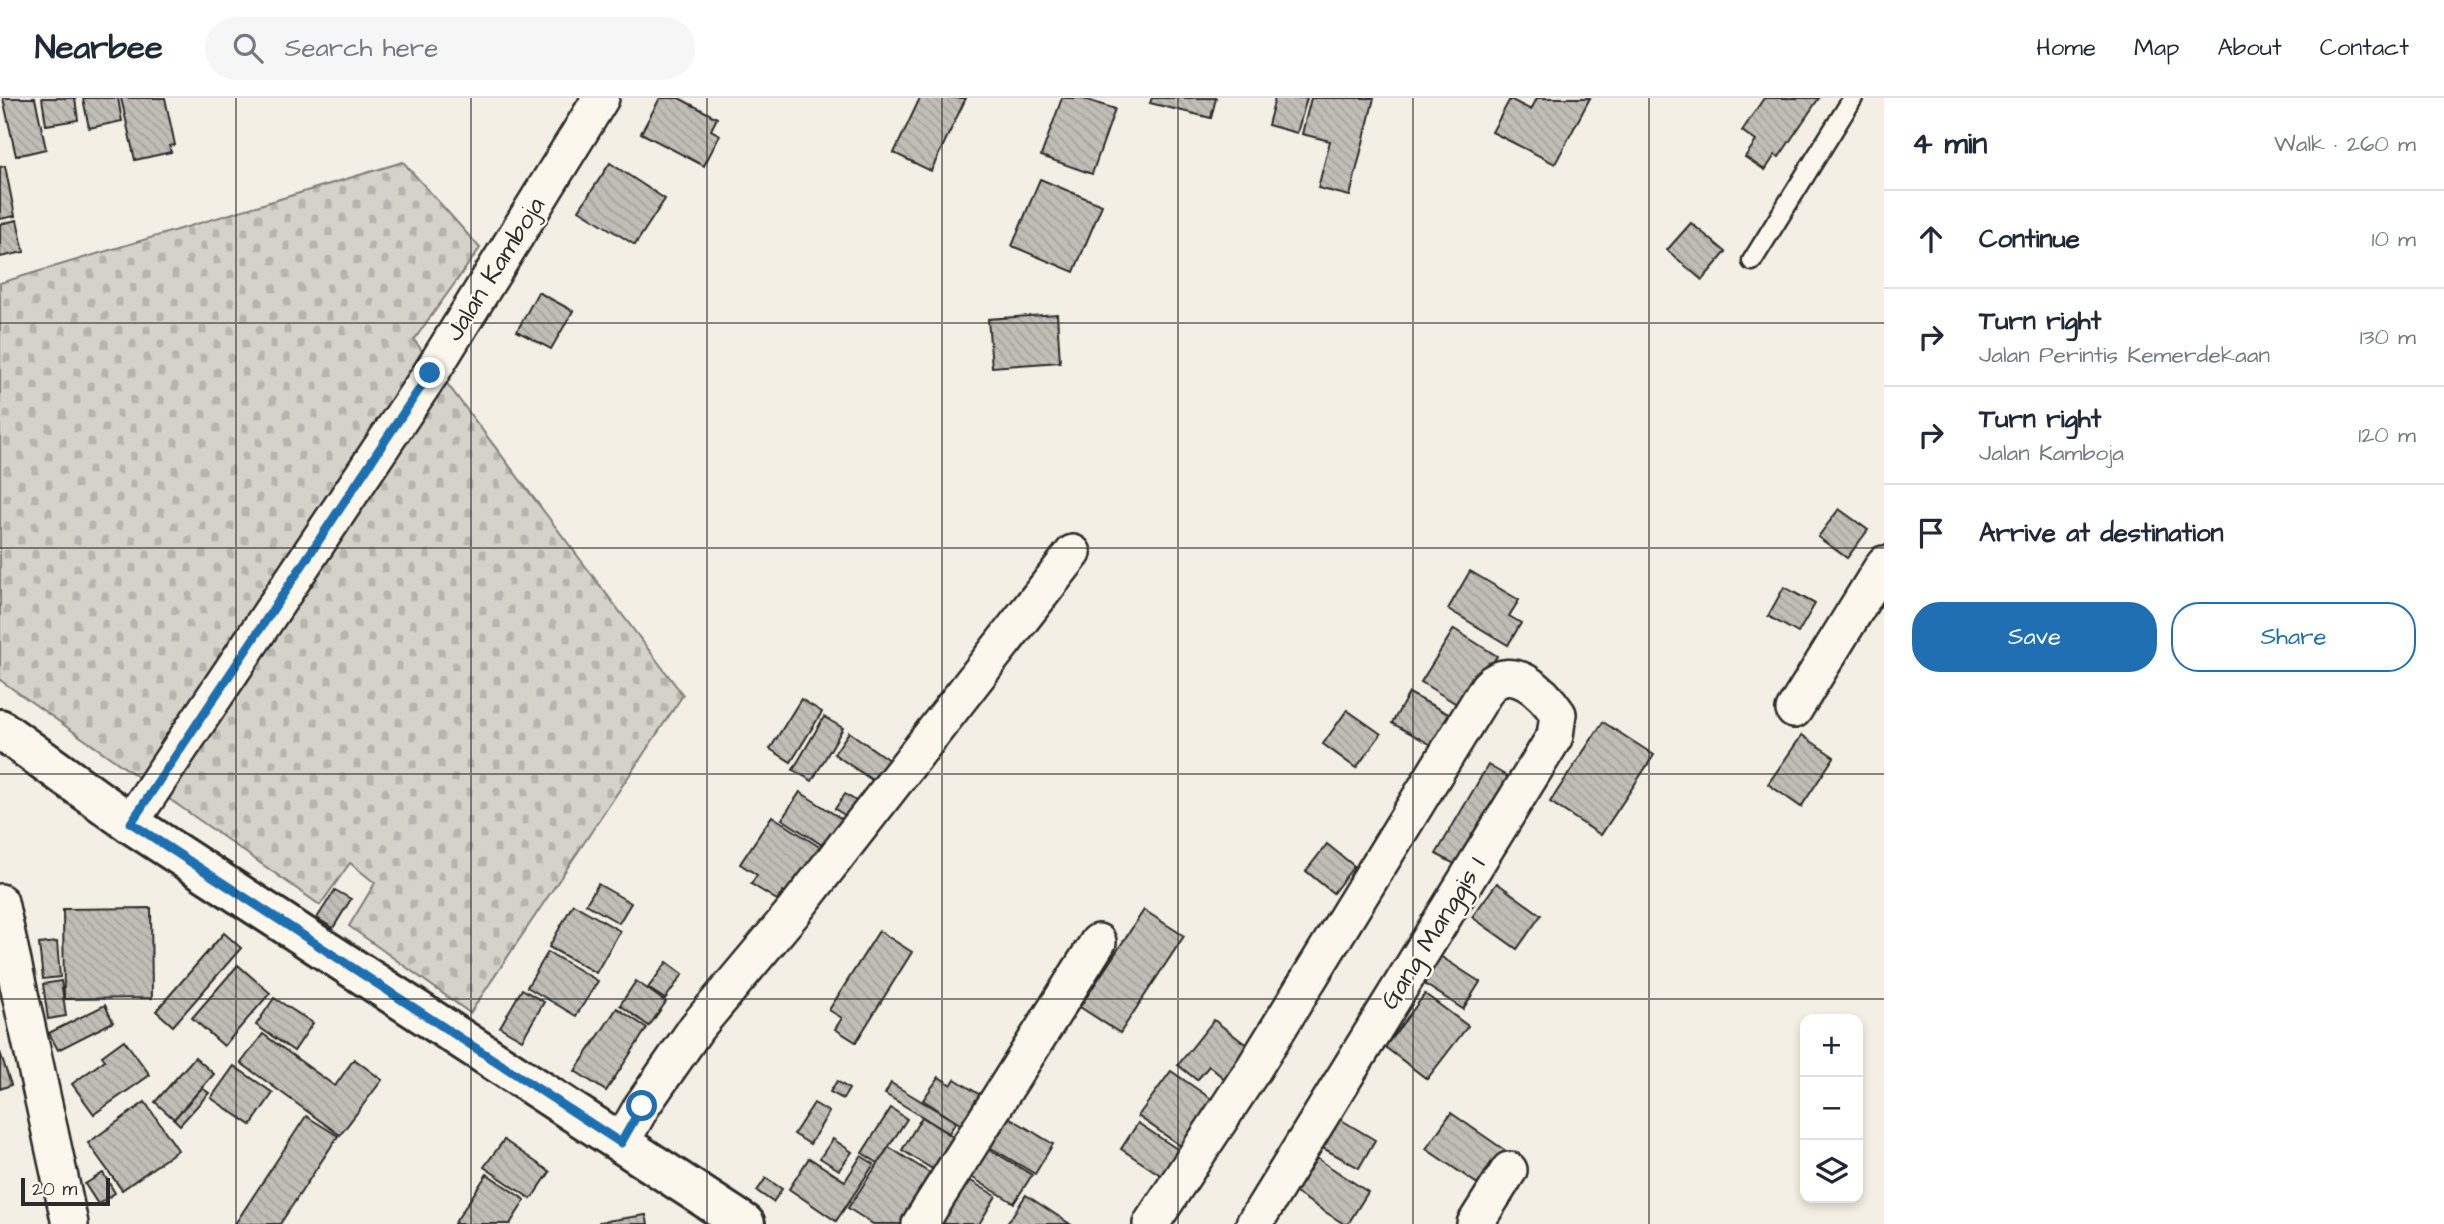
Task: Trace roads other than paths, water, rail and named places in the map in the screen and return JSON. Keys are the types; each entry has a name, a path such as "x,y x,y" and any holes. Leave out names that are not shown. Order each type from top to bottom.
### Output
{"street":[{"name":"Jalan Kamboja","path":"131,823 430,373 601,98"},
{"path":"621,1143 642,1106 697,1027 794,911 1073,553"},
{"path":"1794,710 1884,564"},
{"name":"Gang Manggis I","path":"1152,1224 1254,1068 1488,687 1495,680 1514,677 1545,695 1558,714 1555,736 1254,1224"},
{"path":"0,729 131,823 745,1224"},
{"path":"0,902 14,1027 70,1224"},
{"path":"920,1224 1098,942"},
{"path":"1475,1224 1509,1170"}],"lane":[{"path":"1752,261 1853,98"}]}
